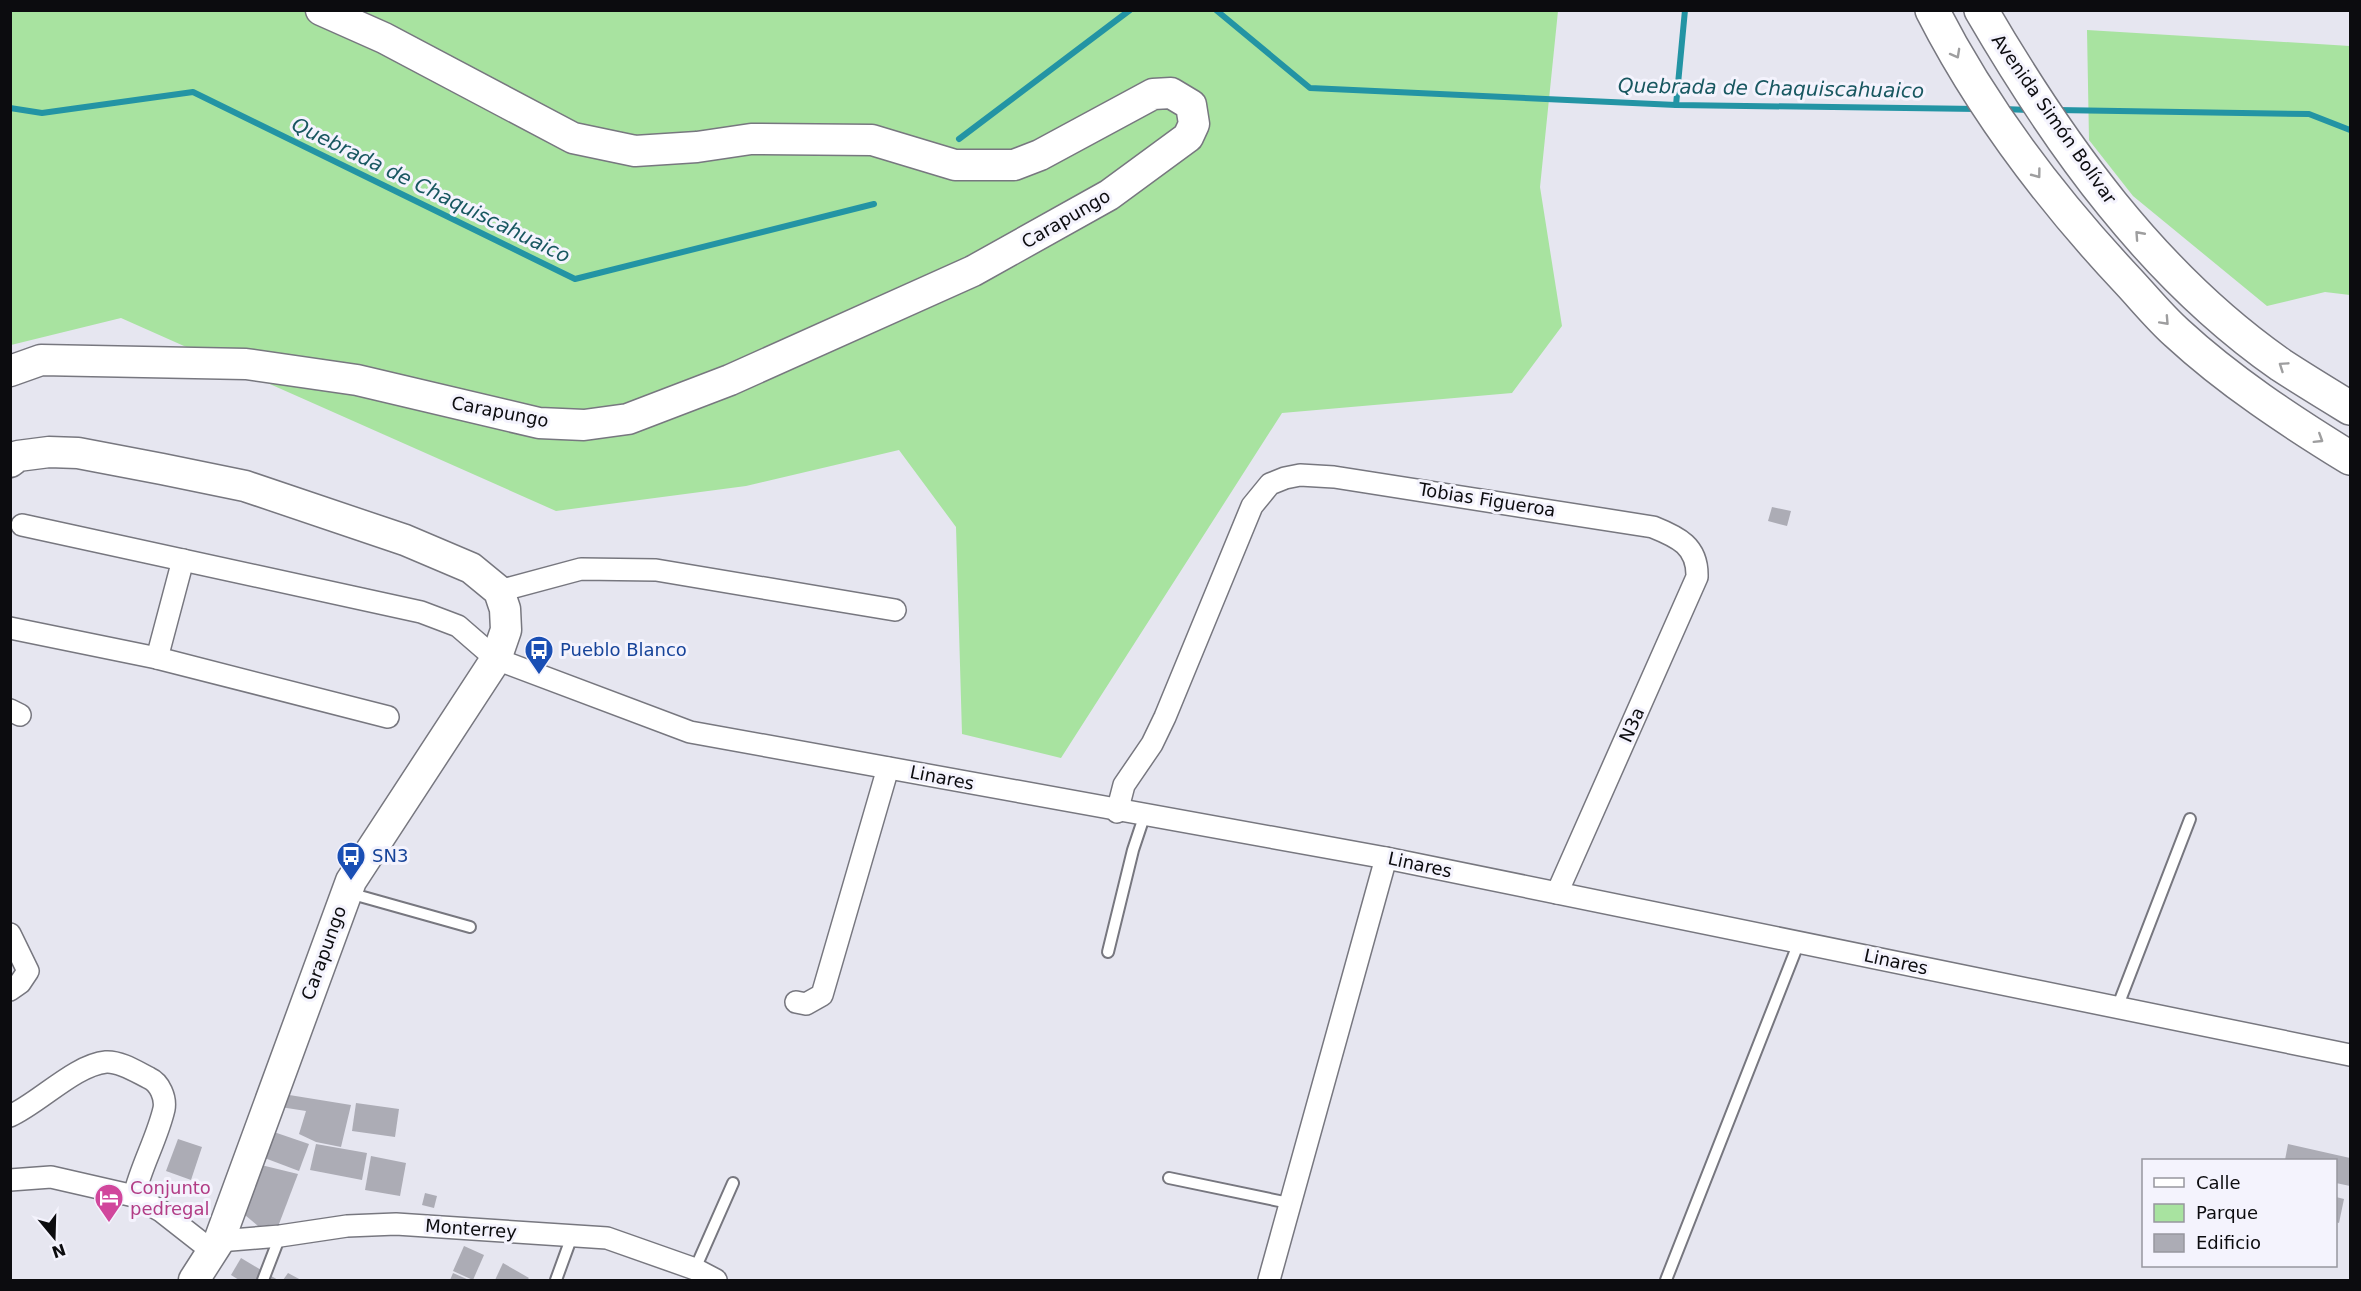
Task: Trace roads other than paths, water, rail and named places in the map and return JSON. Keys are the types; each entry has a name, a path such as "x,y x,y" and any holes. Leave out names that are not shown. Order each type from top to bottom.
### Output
{"highway":[{"path":"1932,10 2002,127 2064,211 2176,333 2258,397 2350,458"},
{"name":"Avenida Simón Bolívar","path":"1981,10 2025,82 2090,178 2141,238 2187,285 2280,364 2350,408"}],"street":[{"name":"Carapungo","path":"10,371 41,360 246,364 357,380 539,423 584,425 628,419 730,380 973,272 1109,195 1188,137 1194,124 1191,105 1171,93 1153,94 1040,155 1014,165 994,166 955,165 872,140 751,139 697,147 635,150 573,138 384,38 321,10"},
{"path":"10,462 18,456 49,452 78,453 245,486 416,544 471,568 500,591 581,570 656,570 895,610"},
{"name":"Tobias Figueroa","path":"1117,812 1124,785 1152,744 1165,717 1252,506 1270,484 1300,475 1334,477 1552,510 1653,528 1683,540 1694,555"},
{"name":"Linares","path":"22,525 421,612 458,627 496,659 690,732 1117,812 1386,858 2350,1055"},
{"name":"N3a","path":"1557,893 1684,609 1696,577 1694,555"},
{"path":"157,658 183,560"},
{"name":"Carapungo","path":"194,1281 215,1246 346,892 496,659 506,630 505,609 500,591"},
{"path":"10,628 157,658 388,717"},
{"path":"796,1002 806,1004 822,995 888,768"},
{"path":"1269,1281 1386,858"},
{"path":"10,934 28,971 20,983 10,990"},
{"path":"10,1116 90,1066 108,1062 124,1066 154,1080 163,1094 164,1107 134,1196"},
{"path":"10,1180 51,1177 134,1196 215,1246"},
{"name":"Monterrey","path":"215,1246 347,1226 396,1224 607,1238 695,1269 716,1281"}],"lane":[{"path":"1108,952 1133,850 1144,816"},
{"path":"2116,1008 2190,819"},
{"path":"346,892 470,927"},
{"path":"1666,1281 1799,942"},
{"path":"1169,1178 1290,1203"},
{"path":"695,1269 733,1183"},
{"path":"263,1281 280,1236"},
{"path":"556,1281 572,1236"}],"waterway":[{"name":"Quebrada de Chaquiscahuaico","path":"959,139 1130,10"},
{"name":"Quebrada de Chaquiscahuaico","path":"1216,10 1310,88 1676,105 1978,109"},
{"path":"1676,105 1685,10"},
{"name":"Quebrada de Chaquiscahuaico","path":"10,108 42,113 193,92 575,279 874,204"},
{"name":"Quebrada de Chaquiscahuaico","path":"2003,109 2029,110"},
{"name":"Quebrada de Chaquiscahuaico","path":"2057,110 2309,114 2350,130"}],"place":[{"name":"Pueblo Blanco","path":"539,676"},
{"name":"SN3","path":"351,882"},
{"name":"Conjunto pedregal","path":"109,1224"}]}
